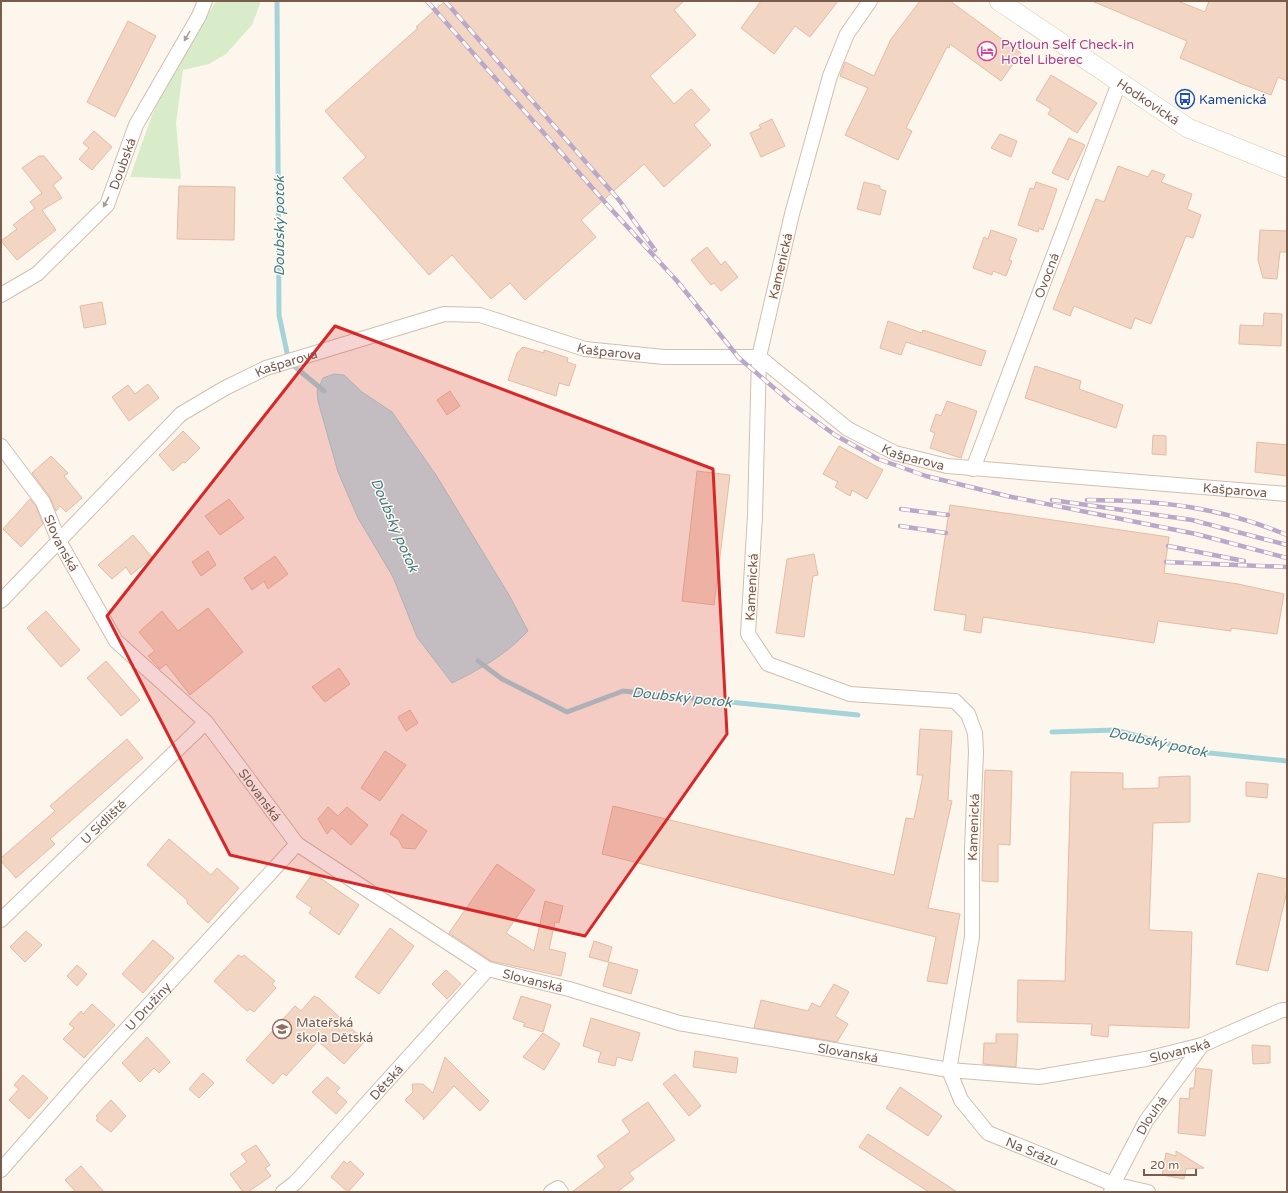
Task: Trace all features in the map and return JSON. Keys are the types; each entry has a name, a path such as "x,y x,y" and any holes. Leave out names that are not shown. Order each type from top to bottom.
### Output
{"street":[{"name":"Doubská","path":"1,295 37,274 107,205 136,125 199,16 205,1"},
{"name":"Kamenická","path":"870,1 848,34 830,76 792,214 759,357 755,515 748,634 768,664 850,694 956,701 968,714 975,733 972,937 949,1070"},
{"name":"Hodkovická","path":"1001,2 1119,83 1188,128 1287,168"},
{"name":"Ovocná","path":"973,468 1119,83"},
{"name":"Kašparova","path":"1,600 181,414 225,388 266,368 444,314 480,315 585,349 664,357 759,357 848,429 895,453 947,466 1287,494"},
{"name":"Slovanská","path":"1,446 43,502 59,541 116,641 206,722 297,844 488,969 569,989 679,1023 949,1070 1039,1077 1146,1059 1202,1045 1287,1010"},
{"name":"U Sídliště","path":"1,920 206,722"},
{"name":"U Družiny","path":"1,1170 88,1070 297,844"},
{"name":"Dětská","path":"283,1192 295,1183 488,969"},
{"name":"Dlouhá","path":"1112,1188 1146,1121 1202,1045"},
{"name":"Na Srázu","path":"949,1070 961,1100 988,1133 1112,1188 1148,1192"},
{"path":"551,1192 558,1188 561,1192"}],"highlighted area":[{"path":"335,326 713,469 727,734 585,936 230,855 107,616"}],"green space":[{"path":"216,1 261,1 252,25 226,54 209,64 183,70 176,123 181,179 130,177 152,115 169,79"}],"water":[{"path":"334,374 344,375 362,392 392,412 436,475 509,595 528,631 511,647 492,661 452,683 417,637 393,577 358,518 338,472 318,401 317,391 323,378"}],"building":[{"path":"445,1 684,1 674,10 696,35 650,76 674,104 691,89 710,110 694,125 711,145 664,187 644,164 581,220 596,237 525,300 510,283 491,299 452,255 429,275 343,178 366,157 325,111 418,28 416,27"},
{"path":"761,1 838,1 810,37 795,26 774,54 741,28"},
{"path":"920,1 950,1 1021,53 1001,81 950,44 949,48 947,47 906,128 912,131 898,160 845,135 868,88 840,76 845,62 874,76 891,39"},
{"path":"1092,1 1178,1 1205,12 1209,1 1287,1 1287,81 1278,77 1271,95 1242,84 1180,58 1187,41"},
{"path":"128,21 156,36 115,117 87,102"},
{"path":"1051,75 1097,103 1077,133 1048,114 1051,109 1036,100"},
{"path":"772,119 785,146 761,157 750,133 761,128 759,125"},
{"path":"94,131 112,147 92,170 79,159 89,148 83,143"},
{"path":"1000,134 1017,141 1011,157 991,148"},
{"path":"1069,138 1085,145 1068,180 1052,173"},
{"path":"39,156 44,156 62,178 53,185 62,198 42,210 56,230 17,260 1,241 17,229 13,225 35,208 30,202 42,193 22,168"},
{"path":"1118,166 1148,177 1152,170 1165,175 1161,182 1192,194 1187,209 1201,215 1193,238 1186,236 1151,324 1135,318 1131,329 1074,306 1070,316 1053,309 1096,199 1104,202"},
{"path":"864,182 880,186 880,189 886,191 880,215 857,209"},
{"path":"1036,182 1057,189 1043,230 1039,228 1038,232 1018,225 1030,188 1034,189"},
{"path":"179,186 235,187 234,240 177,239"},
{"path":"991,230 1017,239 1009,260 1012,261 1006,276 993,271 992,275 973,268 984,237 988,239"},
{"path":"1260,230 1287,231 1287,252 1280,252 1277,279 1263,278 1258,260"},
{"path":"707,247 721,265 725,261 738,277 721,291 714,283 711,285 691,260"},
{"path":"102,302 106,324 84,328 80,306"},
{"path":"1264,313 1282,314 1281,346 1239,344 1240,325 1263,326"},
{"path":"888,321 922,333 923,330 986,351 981,366 906,342 901,355 880,348"},
{"path":"523,347 544,353 544,350 568,358 567,362 576,365 569,386 559,383 556,396 508,380 517,353"},
{"path":"1035,366 1081,381 1079,389 1123,405 1116,428 1025,398"},
{"path":"148,384 159,398 129,421 112,397 128,385 135,394"},
{"path":"450,391 460,406 447,415 437,400"},
{"path":"947,401 977,411 961,458 930,448 935,433 930,431 936,414 941,416"},
{"path":"183,431 200,448 185,463 183,462 173,471 159,455"},
{"path":"1153,435 1166,436 1166,455 1152,454"},
{"path":"1257,442 1287,445 1287,476 1255,472"},
{"path":"839,446 883,470 867,499 852,490 850,496 835,487 838,482 823,474"},
{"path":"51,456 68,473 64,476 82,498 66,512 60,506 56,511 50,497 32,473"},
{"path":"697,471 730,475 714,605 682,601"},
{"path":"30,499 36,506 43,524 21,547 3,529"},
{"path":"229,499 244,518 220,535 205,516"},
{"path":"950,505 1169,537 1164,573 1238,584 1284,594 1277,634 1231,628 1231,631 1158,621 1154,643 983,617 981,633 964,630 966,615 934,610"},
{"path":"133,535 152,557 131,575 126,567 112,579 98,565"},
{"path":"208,551 216,565 201,576 192,562"},
{"path":"814,554 818,575 813,576 804,637 776,633 787,559"},
{"path":"275,556 288,574 268,589 264,581 252,590 244,578"},
{"path":"208,608 243,652 190,695 166,664 160,669 148,656 155,651 139,632 162,611 178,631"},
{"path":"46,611 80,650 61,667 27,628"},
{"path":"106,661 140,700 121,716 87,678"},
{"path":"339,668 350,684 325,702 312,687"},
{"path":"410,710 418,723 406,731 398,717"},
{"path":"920,729 952,731 948,800 952,801 928,908 960,914 947,984 927,981 936,937 602,854 613,806 894,875 906,818 914,819 923,775 917,775"},
{"path":"127,739 143,758 50,839 55,844 16,878 1,861 1,858 55,811 50,806"},
{"path":"385,751 406,765 380,801 361,788"},
{"path":"985,770 1012,771 1010,845 998,844 998,882 982,881"},
{"path":"1071,772 1123,773 1123,789 1159,788 1159,777 1190,776 1190,822 1153,823 1149,930 1192,932 1189,1028 1109,1025 1108,1037 1091,1035 1092,1024 1017,1022 1018,980 1065,981"},
{"path":"1246,782 1268,784 1267,798 1246,796"},
{"path":"328,807 338,816 347,807 368,825 351,845 332,828 327,834 318,819"},
{"path":"402,814 427,831 415,849 403,848 398,839 390,834"},
{"path":"169,839 211,875 217,868 239,888 208,923 187,903 187,900 147,865"},
{"path":"497,864 535,890 506,933 534,951 545,901 563,906 559,923 555,922 549,949 566,953 561,976 491,961 449,933"},
{"path":"313,873 359,905 339,935 309,913 312,908 296,897"},
{"path":"1258,873 1287,879 1287,891 1268,971 1236,964"},
{"path":"390,928 414,946 379,994 355,977"},
{"path":"26,931 42,945 25,962 10,947"},
{"path":"153,940 174,958 143,993 122,974"},
{"path":"594,941 612,947 608,962 589,957"},
{"path":"238,955 242,957 244,955 275,981 272,984 276,988 254,1012 250,1009 247,1011 214,981"},
{"path":"609,962 638,970 631,994 603,986"},
{"path":"77,965 87,974 77,986 67,976"},
{"path":"446,970 461,984 447,999 432,984"},
{"path":"834,984 849,992 835,1016 848,1024 837,1042 754,1028 761,1000 808,1011 812,1003 820,1007"},
{"path":"314,996 320,999 365,1041 344,1064 318,1041 286,1076 283,1073 273,1084 246,1060 295,1006 301,1011"},
{"path":"521,996 551,1005 543,1032 523,1026 525,1023 513,1019"},
{"path":"92,1004 115,1025 84,1058 63,1039 74,1028 69,1024 81,1011 83,1014"},
{"path":"591,1018 640,1033 632,1061 617,1057 615,1066 598,1062 601,1052 583,1046"},
{"path":"543,1033 560,1044 544,1070 523,1057"},
{"path":"996,1034 1018,1034 1016,1067 983,1064 984,1043 996,1043"},
{"path":"147,1037 170,1062 159,1073 154,1068 140,1082 122,1063"},
{"path":"1252,1045 1270,1046 1270,1063 1253,1064"},
{"path":"695,1051 738,1058 736,1073 693,1067"},
{"path":"445,1057 489,1101 480,1111 454,1086 423,1120 424,1118 405,1100 413,1092 412,1084 423,1084 433,1093"},
{"path":"1196,1068 1212,1070 1205,1136 1178,1133 1180,1098 1189,1099 1190,1088 1194,1088"},
{"path":"203,1073 214,1083 199,1098 189,1089"},
{"path":"675,1074 701,1106 689,1116 663,1084"},
{"path":"23,1075 48,1098 29,1119 9,1100 19,1089 14,1085"},
{"path":"327,1077 340,1088 336,1092 347,1102 336,1114 312,1092"},
{"path":"900,1087 942,1116 928,1136 886,1108"},
{"path":"111,1100 126,1116 111,1132 96,1120 98,1118 96,1116"},
{"path":"648,1102 675,1140 629,1173 634,1179 617,1192 572,1192 605,1167 597,1156 630,1132 622,1120"},
{"path":"868,1134 957,1192 929,1192 859,1147"},
{"path":"256,1145 270,1165 265,1168 271,1176 248,1192 243,1192 230,1174 247,1162 241,1154"},
{"path":"1176,1151 1204,1168 1186,1169 1184,1179 1162,1175 1166,1153 1176,1156"},
{"path":"344,1161 347,1164 350,1161 364,1174 348,1192 331,1177"},
{"path":"81,1166 104,1192 76,1192 65,1180"}],"waterway":[{"name":"Doubský potok","path":"277,1 279,315 289,362 324,391"},
{"name":"Doubský potok","path":"478,661 502,679 567,712 623,691 858,715"},
{"name":"Doubský potok","path":"1052,732 1115,730 1200,752 1287,761"}],"railway":[{"path":"427,1 611,209 677,281 739,358 794,405 835,435 878,459 926,476 1007,496 1196,534 1287,558"},
{"path":"445,1 619,200 655,250"},
{"path":"1052,500 1192,520 1287,545"},
{"path":"1087,500 1114,500 1189,507 1238,518 1262,525 1287,535"},
{"path":"901,509 948,515"},
{"path":"900,526 946,533"},
{"path":"1168,546 1244,561"},
{"path":"1166,562 1287,567"}],"place":[{"name":"Pytloun Self Check-in Hotel Liberec","path":"987,51"},
{"name":"Kamenická","path":"1185,99"},
{"name":"Mateřská škola Dětská","path":"282,1029"}]}
